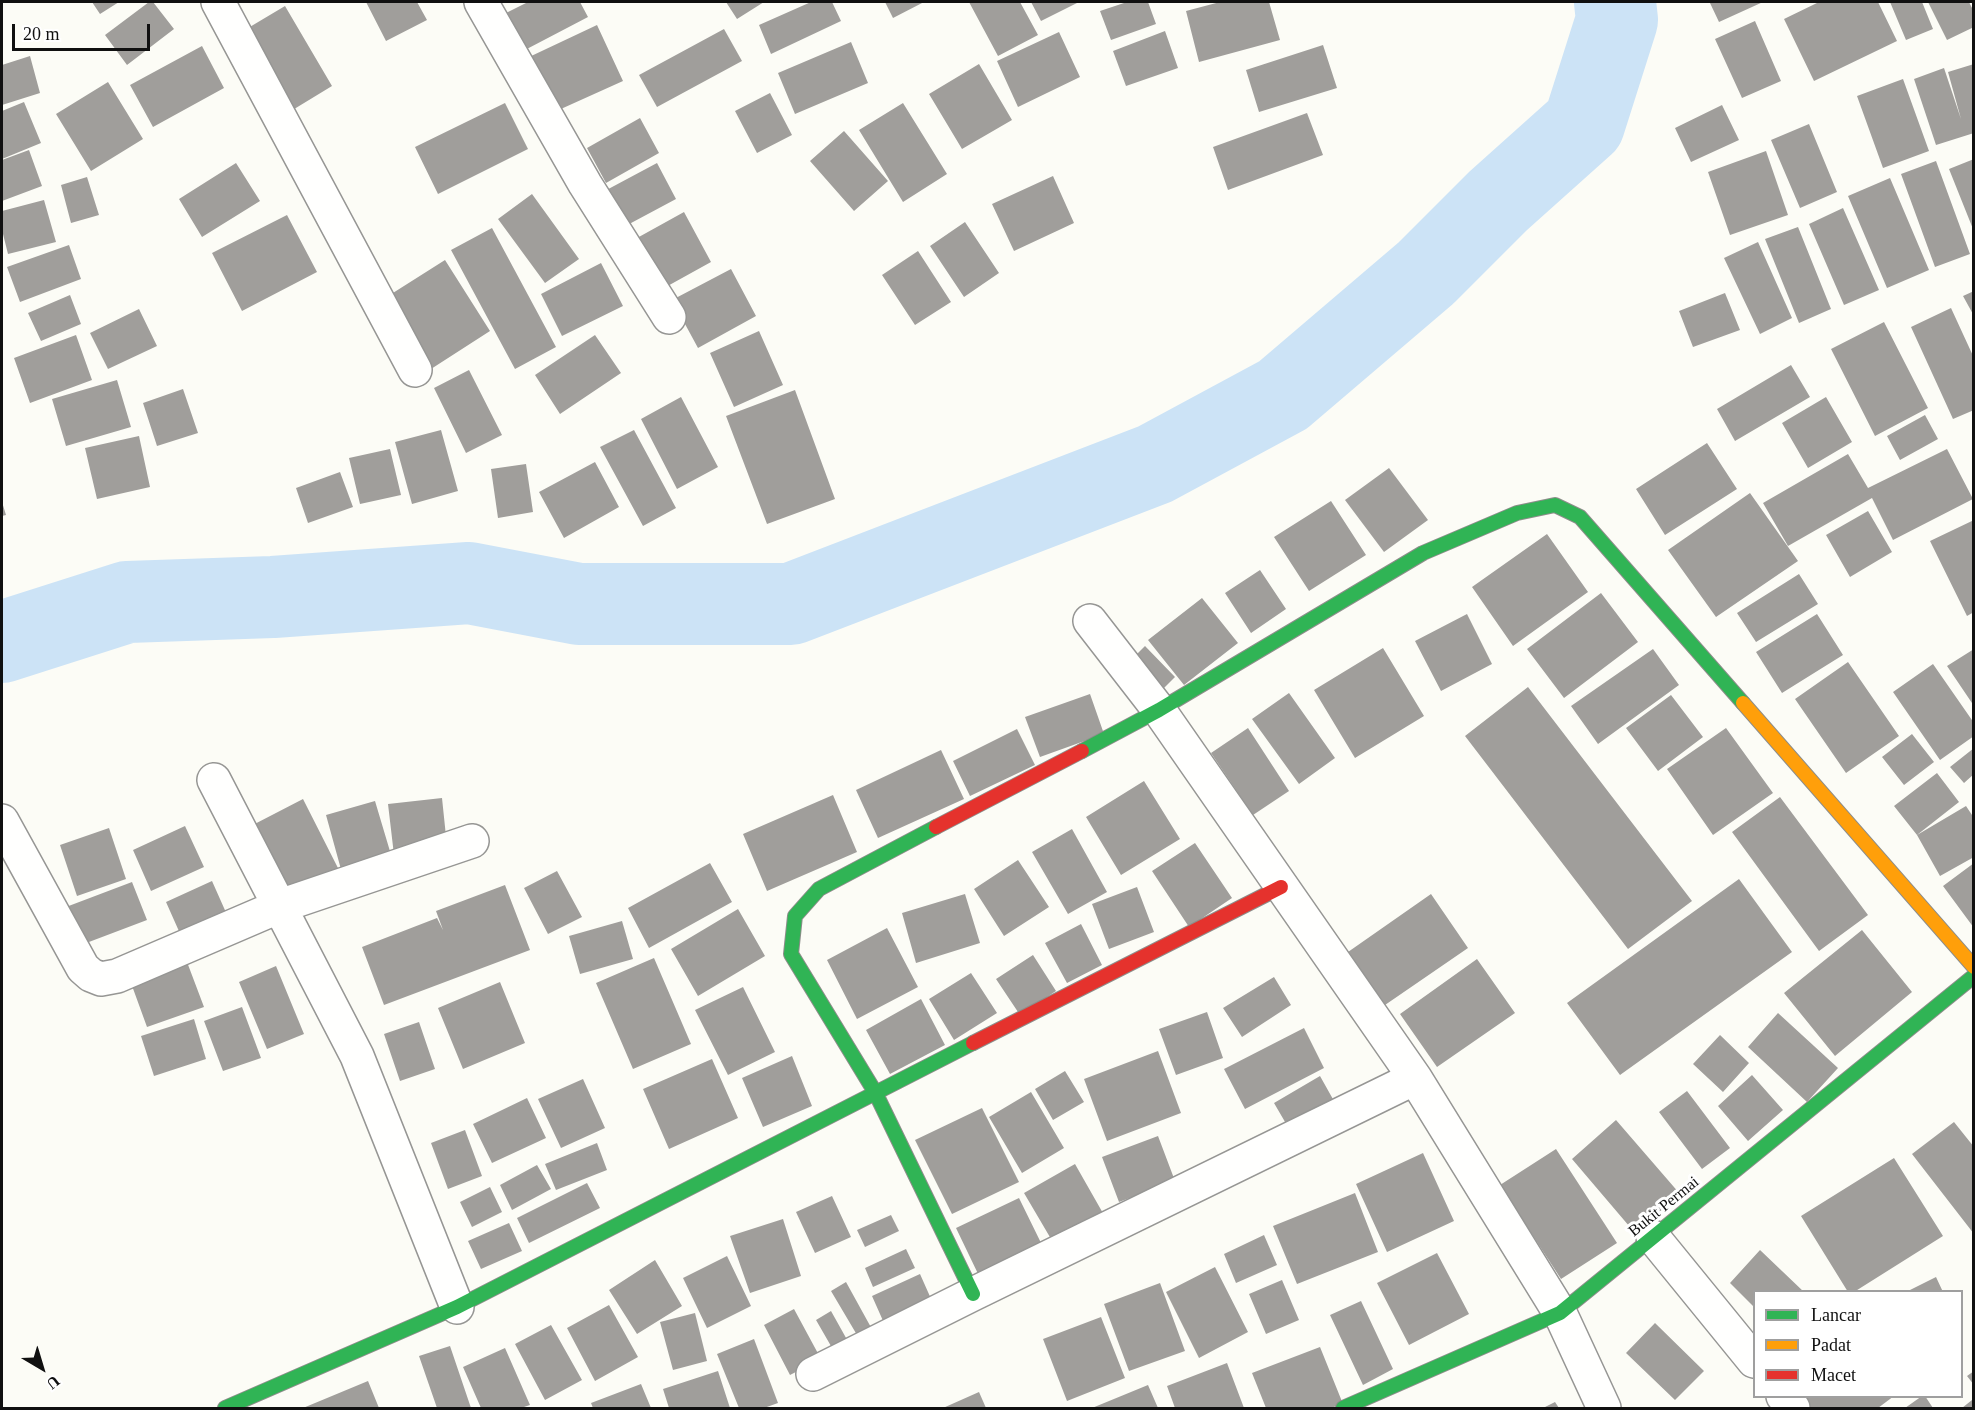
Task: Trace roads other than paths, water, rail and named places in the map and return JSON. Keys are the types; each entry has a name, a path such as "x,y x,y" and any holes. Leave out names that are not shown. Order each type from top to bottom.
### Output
{"street":[{"path":"218,2 415,370"},
{"path":"481,2 585,184 669,317"},
{"path":"973,1294 875,1092 791,954 795,916 819,889 1159,710 1424,553 1517,513 1555,505 1580,517 1974,967"},
{"path":"1090,621 1159,710 1415,1078 1560,1313 1604,1408"},
{"path":"214,780 357,1056 457,1307"},
{"path":"2,821 83,968 91,975 101,979 117,976 279,906 472,841"},
{"path":"236,1406 457,1307 1281,887"},
{"name":"Bukit Permai","path":"1343,1408 1560,1313 1974,976"},
{"path":"813,1374 1415,1078"},
{"path":"1653,1237 1753,1359"}],"waterway":[{"path":"2,642 127,602 273,597 469,583 579,604 791,604 1155,464 1283,395 1426,273 1498,201 1584,124 1617,20 1615,2"}]}
